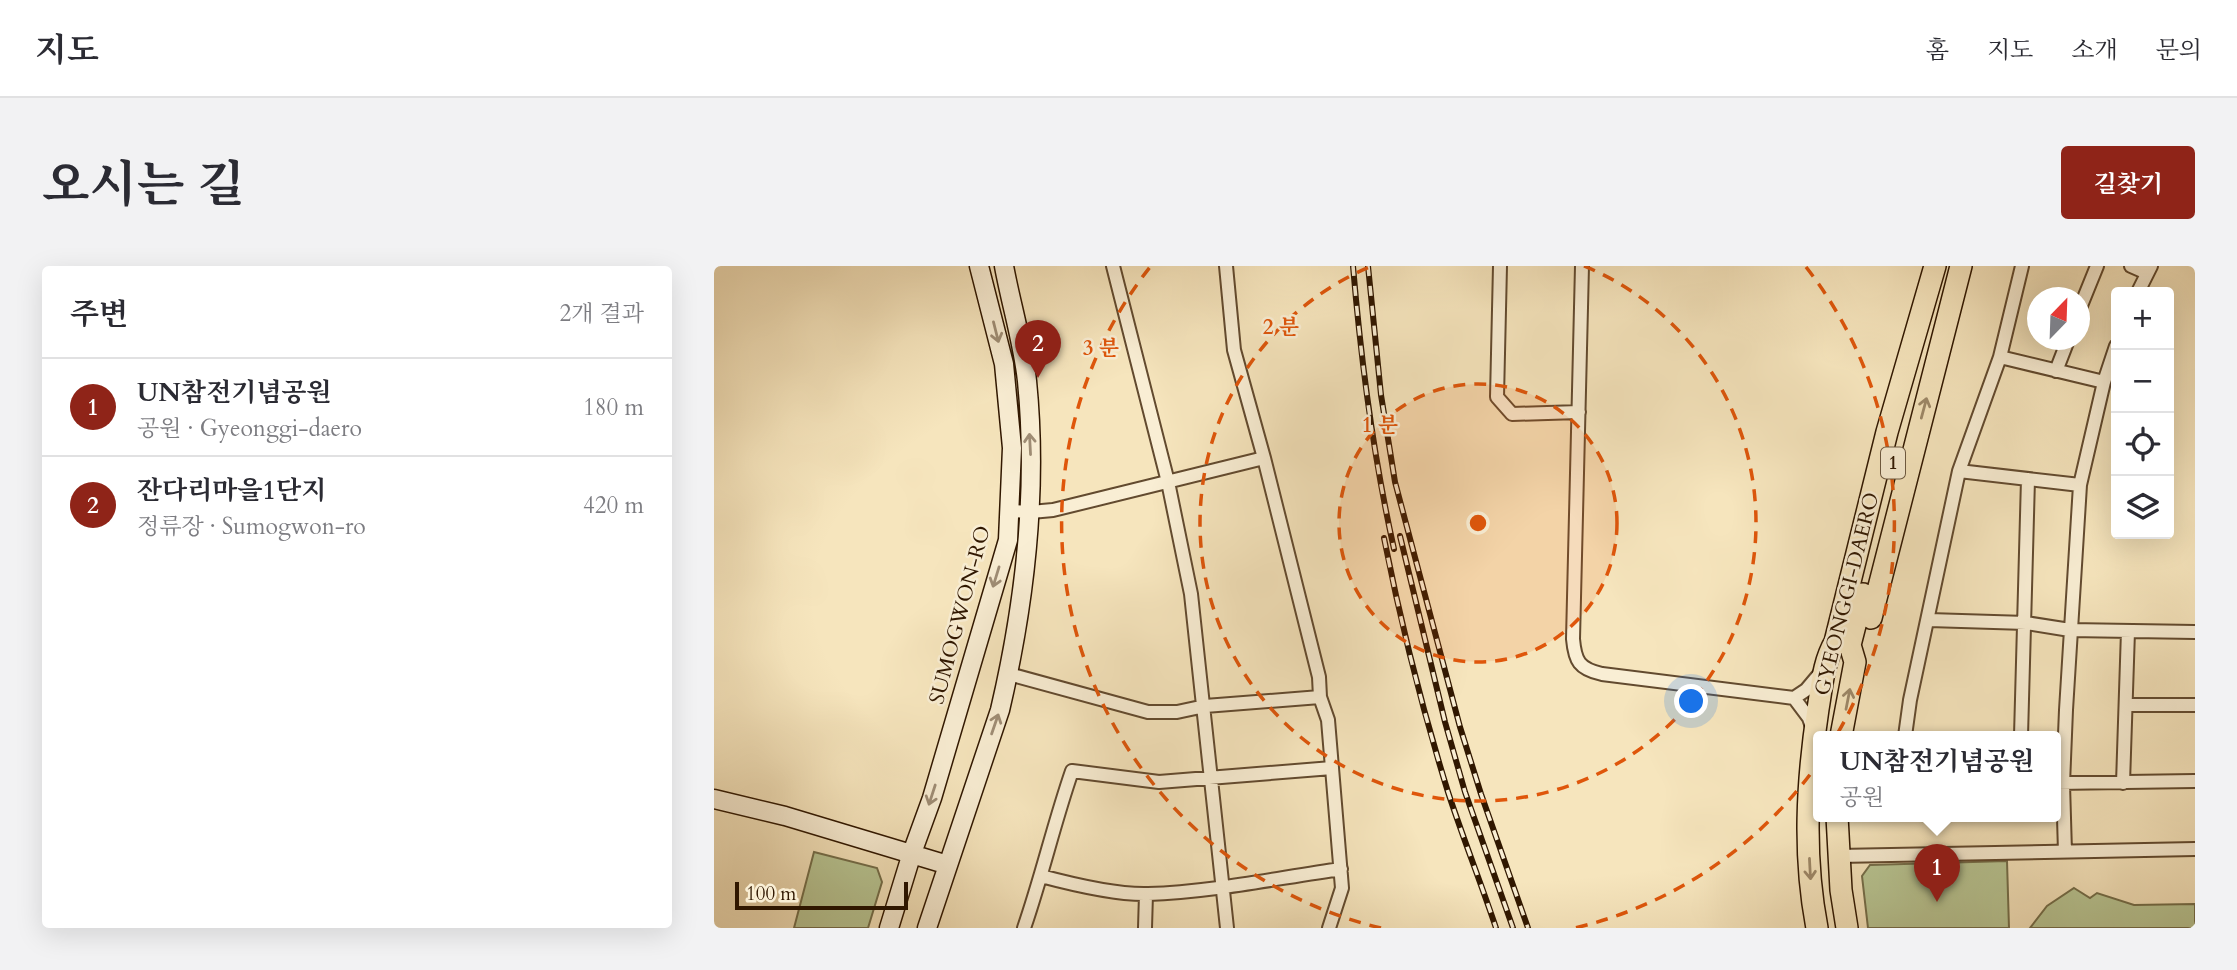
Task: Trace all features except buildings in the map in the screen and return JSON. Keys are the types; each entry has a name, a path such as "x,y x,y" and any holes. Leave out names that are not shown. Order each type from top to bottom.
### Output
{"main road":[{"path":"1826,661 1825,639 1853,521 1920,266"},
{"name":"GYEONGGI-DAERO","path":"1815,731 1826,661 1835,642 1893,410 1935,266"},
{"name":"GYEONGGI-DAERO","path":"1842,731 1855,662 1850,645 1913,382 1948,266"},
{"path":"1855,662 1864,647 1961,266"},
{"name":"GYEONGGI-DAERO","path":"1813,752 1807,805 1811,897 1817,928"},
{"path":"1837,822 1847,928"}],"street":[{"name":"SUMOGWON-RO","path":"889,928 932,798 1008,540 1012,449 1004,364 979,266"},
{"path":"1113,266 1168,482 1191,594 1227,928"},
{"path":"1226,266 1234,350 1264,458 1319,677 1320,697 1328,720 1342,888 1329,928"},
{"path":"1500,266 1497,397 1512,414 1579,412"},
{"path":"1582,266 1573,639 1574,653 1579,664 1592,672 1602,674 1794,698 1806,690 1826,661"},
{"path":"1906,731 1959,471 2000,356 2022,266"},
{"path":"2088,287 2097,266"},
{"path":"2131,266 2149,270 2140,287"},
{"path":"927,928 1000,710 1009,674 1031,512 1027,380 1005,269"},
{"path":"2056,371 2064,350"},
{"path":"2061,769 2080,485 2104,382 2115,350"},
{"path":"2000,356 2104,382"},
{"path":"1011,511 1053,510 1264,458"},
{"path":"1959,471 2080,485"},
{"path":"2021,731 2028,479"},
{"path":"1929,620 2026,624 2070,630 2195,632"},
{"path":"2123,783 2128,631"},
{"path":"1009,674 1148,712 1177,712 1205,706 1320,697"},
{"path":"1794,698 1810,718 1814,731"},
{"path":"2126,705 2195,705"},
{"path":"1024,928 1072,771 1159,782 1332,768"},
{"path":"2061,784 2195,781"},
{"path":"2061,798 2065,852"},
{"path":"714,799 785,816 948,865"},
{"path":"1839,856 2195,849"},
{"path":"1041,876 1072,884 1146,894 1341,869"},
{"path":"1145,928 1146,894"}],"green space":[{"path":"814,852 877,868 882,882 868,928 794,928"},
{"path":"2007,861 2009,928 1868,928 1862,876 1870,865"},
{"path":"2074,888 2090,898 2097,893 2134,905 2195,904 2195,928 2030,928 2047,906"}],"railway":[{"path":"1353,266 1369,408 1394,549"},
{"path":"1368,266 1381,395 1395,482 1460,727 1528,928"},
{"path":"1400,536 1445,722 1465,792 1513,928"},
{"path":"1384,538 1429,729 1496,928"}],"place":[{"name":"잔다리마을1단지","path":"1038,378"},
{"name":"UN참전기념공원","path":"1937,902"}]}
